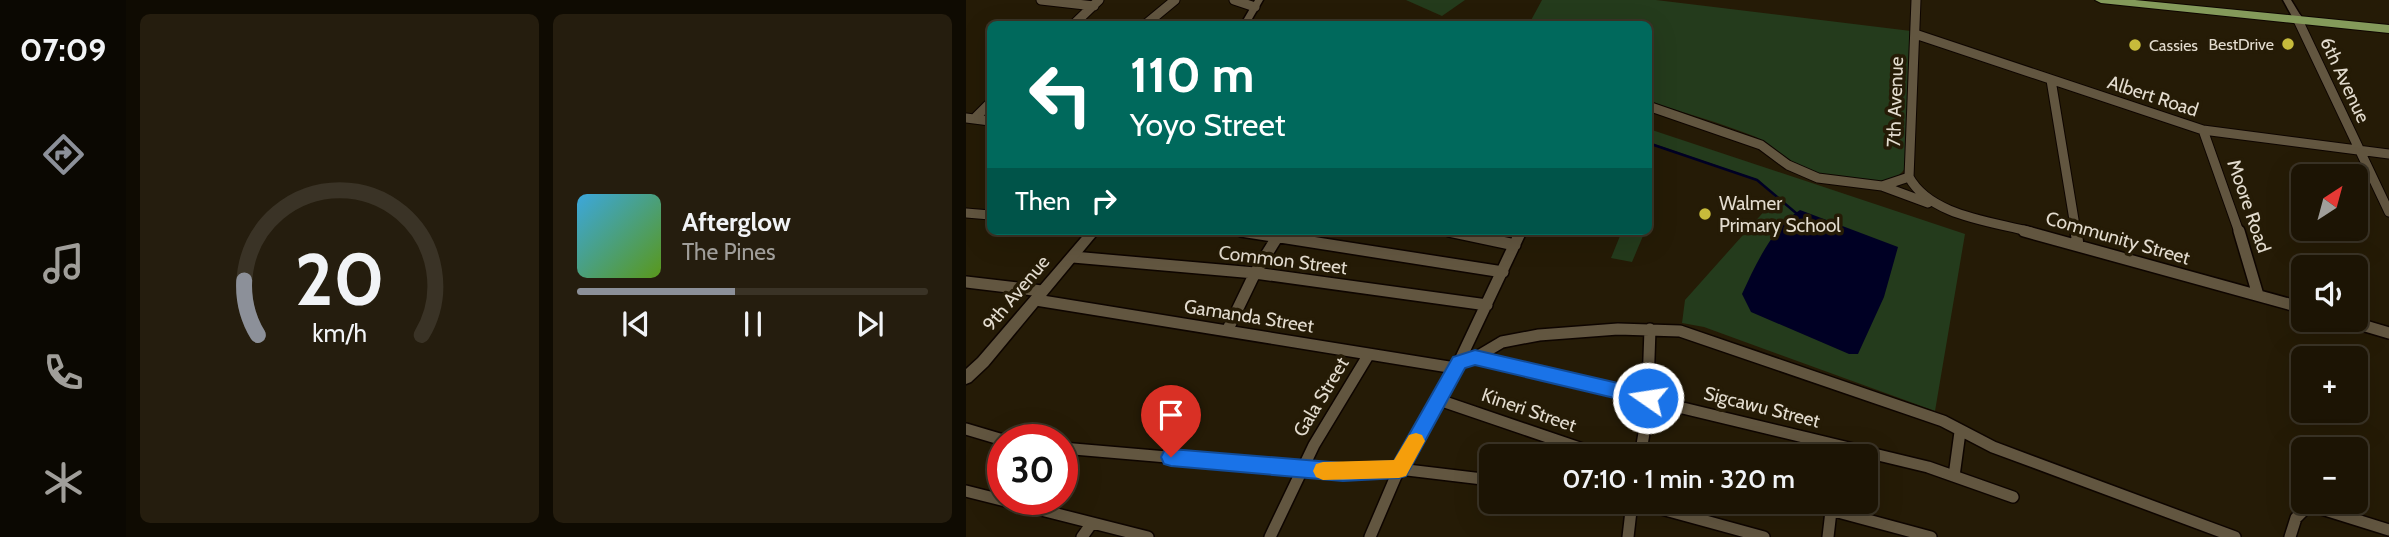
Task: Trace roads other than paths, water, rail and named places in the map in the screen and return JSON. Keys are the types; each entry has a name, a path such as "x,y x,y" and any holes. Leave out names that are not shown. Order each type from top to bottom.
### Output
{"main road":[{"path":"2101,0 2389,29"}],"street":[{"path":"1041,0 1097,3"},
{"path":"1150,21 1175,0"},
{"path":"1234,0 1257,4 1247,21"},
{"name":"7th Avenue","path":"1909,177 1916,0"},
{"name":"6th Avenue","path":"2287,0 2385,198 2389,212"},
{"path":"1077,21 1097,3"},
{"name":"Albert Road","path":"1915,34 2203,130 2389,154"},
{"path":"2051,80 2078,245"},
{"path":"970,118 987,105"},
{"path":"1652,107 1761,145 1788,165 1818,178 1881,186 1909,177 1917,192 1929,201"},
{"name":"Moore Road","path":"2203,130 2258,295"},
{"name":"Community Street","path":"1881,186 1914,200 1929,201 2291,305"},
{"path":"966,213 987,215"},
{"name":"9th Avenue","path":"966,378 983,362 1091,235"},
{"path":"1228,330 1255,273 1279,235"},
{"path":"1291,235 1503,272"},
{"path":"1468,235 1515,245"},
{"path":"1370,537 1399,469 1457,365 1519,235"},
{"name":"Common Street","path":"1073,257 1255,273 1487,305"},
{"name":"Gamanda Street","path":"966,282 1228,330 1370,354 1457,365"},
{"path":"2368,327 2389,333"},
{"path":"1642,444 1648,398 1650,329"},
{"path":"1475,358 1502,342 1539,335 1650,329 1680,331 1943,421 1960,432 2235,537"},
{"name":"Gala Street","path":"1270,537 1320,435 1370,354"},
{"name":"Sigcawu Street","path":"1457,365 1475,358 1648,398 1928,467 2012,497"},
{"name":"Kineri Street","path":"1439,400 1568,444"},
{"path":"966,429 987,435"},
{"path":"1954,476 1960,432"},
{"path":"1078,450 1302,470 1343,472 1399,469 1479,479"},
{"path":"966,491 1148,537"},
{"path":"2290,537 2296,518 2309,505 2389,530"},
{"path":"1628,537 1632,514"},
{"path":"1679,514 1764,537"},
{"path":"1828,537 1831,514"},
{"path":"1840,514 1892,532 1931,537"},
{"path":"1082,537 1091,523"}],"water":[{"path":"1800,210 1898,247 1884,297 1858,354 1849,354 1751,312 1742,294 1773,237 1781,226"}],"waterway":[{"path":"1652,144 1757,180 1796,213"}],"place":[{"name":"BestDrive","path":"2288,44"},
{"name":"Cassies","path":"2135,45"},
{"name":"Walmer Primary School","path":"1705,214"}]}
